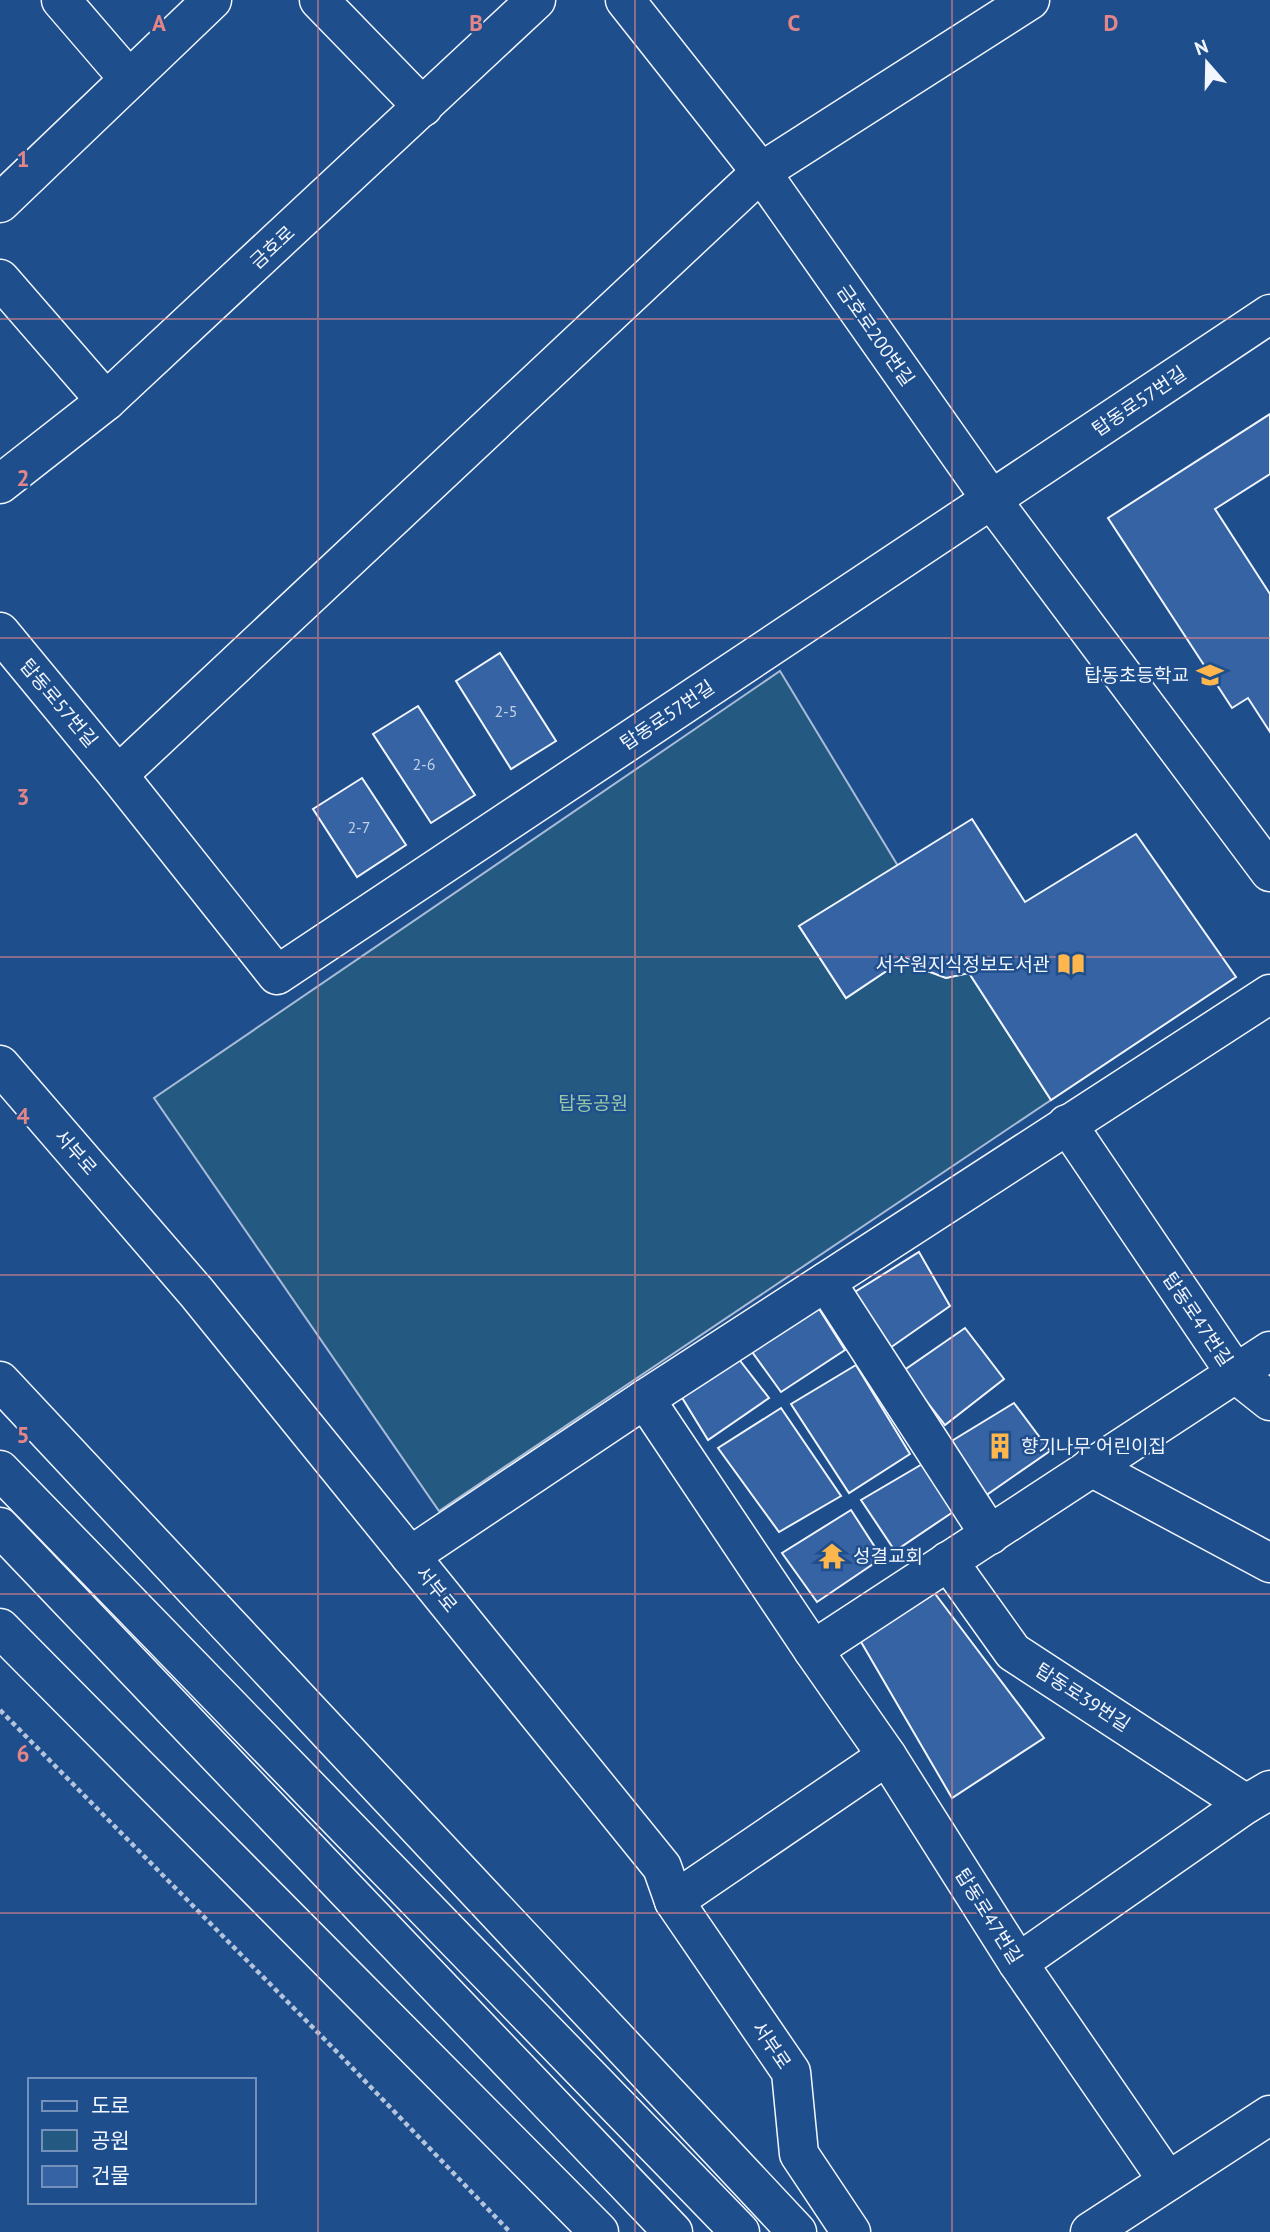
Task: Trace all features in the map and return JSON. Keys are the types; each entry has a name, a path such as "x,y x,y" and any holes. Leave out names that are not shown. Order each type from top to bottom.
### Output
{"street":[{"path":"61,0 129,79"},
{"path":"0,203 212,0"},
{"path":"319,0 423,107"},
{"name":"금호로","path":"1,480 106,401 536,0"},
{"name":"금호로200번길","path":"625,0 761,172 991,499 1270,872"},
{"path":"118,775 761,172 1030,0"},
{"path":"0,278 106,401"},
{"name":"탑동로57번길","path":"0,632 277,975 1270,314"},
{"path":"410,1556 645,1399 1270,994"},
{"name":"서부로","path":"0,1065 197,1293 662,1867 674,1901 791,2072 799,2154 851,2232"},
{"name":"탑동로47번길","path":"813,1650 1236,1374 1067,1124"},
{"path":"826,1282 990,1535"},
{"path":"1270,1351 1236,1374 1270,1401"},
{"path":"0,1381 797,2232"},
{"name":"탑동로47번길","path":"645,1399 887,1756 1018,1963 1168,2181"},
{"path":"1091,1467 1270,1563"},
{"path":"0,1469 740,2232"},
{"path":"0,1527 673,2232"},
{"name":"탑동로39번길","path":"948,1561 1013,1652 1258,1797 1018,1963"},
{"path":"0,1628 599,2232"},
{"path":"674,1901 887,1756"},
{"path":"1090,2232 1270,2115"}],"path":[{"path":"0,1710 510,2232"}],"green space":[{"name":"탑동공원","path":"780,671 898,866 799,926 846,998 906,958 925,970 946,978 969,973 1051,1100 439,1511 154,1098"}],"building":[{"path":"1270,414 1270,474 1215,509 1270,594 1270,732 1248,698 1232,708 1108,518"},
{"path":"500,653 556,741 511,769 456,681"},
{"path":"418,706 475,795 431,823 373,734"},
{"path":"362,778 406,845 357,877 313,809"},
{"name":"서수원지식정보도서관","path":"972,819 1025,902 1136,834 1236,977 1051,1100 969,973 946,978 925,970 906,958 846,998 799,926"},
{"path":"919,1252 950,1306 890,1348 850,1295"},
{"path":"816,1304 845,1350 781,1392 750,1349"},
{"path":"965,1328 1004,1379 945,1425 903,1371"},
{"path":"738,1358 769,1398 708,1440 681,1396"},
{"path":"856,1365 910,1454 849,1493 791,1404"},
{"name":"향기나무 어린이집","path":"1014,1403 1050,1451 985,1496 950,1442"},
{"path":"781,1408 841,1496 779,1532 718,1448"},
{"path":"924,1463 953,1512 895,1551 861,1500"},
{"name":"성결교회","path":"851,1510 882,1558 817,1602 782,1553"},
{"path":"930,1587 1044,1738 952,1798 857,1635"}],"place":[{"name":"탑동초등학교","path":"1210,675"},
{"name":"서수원지식정보도서관","path":"1071,964"},
{"name":"향기나무 어린이집","path":"1000,1446"},
{"name":"성결교회","path":"832,1556"}]}
